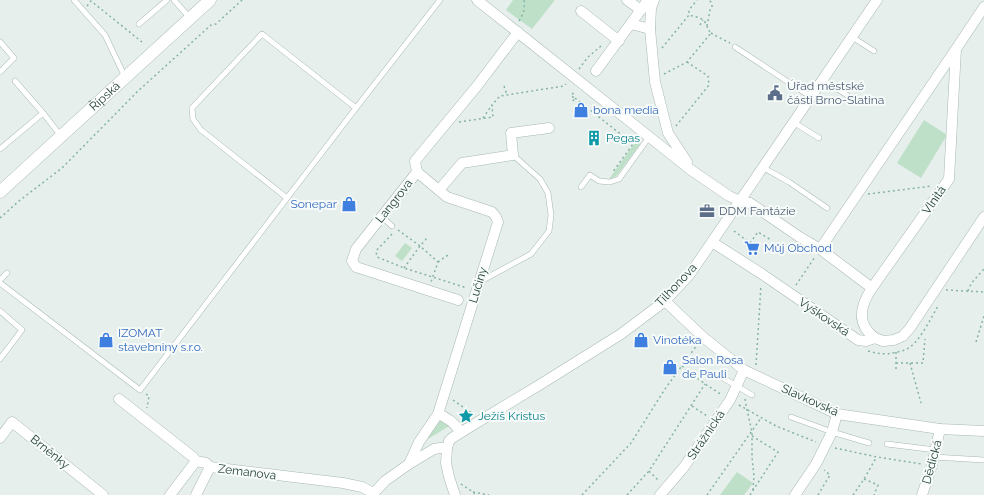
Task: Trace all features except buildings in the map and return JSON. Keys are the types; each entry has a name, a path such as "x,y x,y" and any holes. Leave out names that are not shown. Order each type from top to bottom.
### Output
{"street":[{"name":"Řípská","path":"0,192 208,0"},
{"path":"477,0 518,28 572,76 692,170 729,196 740,201 750,203 798,236 820,249 872,288"},
{"path":"627,0 641,10"},
{"path":"596,71 648,0"},
{"path":"654,0 651,8 650,29 656,82 668,133 692,170"},
{"name":"Tilhonova","path":"447,448 452,438 621,334 665,301 690,274 877,0"},
{"path":"820,249 984,7"},
{"path":"582,11 619,41"},
{"path":"631,24 650,29"},
{"name":"Langrova","path":"458,300 356,267 352,261 356,249 417,172 415,161 477,86 518,28"},
{"name":"Vlnitá","path":"875,338 868,333 863,326 862,306 866,297 949,179 956,49"},
{"path":"439,190 462,163 513,155 510,134 549,128"},
{"name":"Lučiny","path":"409,464 419,442 438,414 498,222 492,212 447,197 417,172"},
{"name":"Vyškovská","path":"712,242 762,274 858,340 866,341 875,338 883,341 894,340 903,336 910,328 984,217"},
{"name":"Slavkovská","path":"665,301 703,337 744,370 836,414 940,429 984,431"},
{"name":"Strážnická","path":"663,491 684,467 715,420 730,400 741,389 744,370"},
{"name":"Zemanova","path":"119,399 196,460 206,462 210,467 344,483 362,487 372,494"},
{"path":"438,414 452,422 461,432"},
{"path":"795,495 816,464 832,432 836,414"},
{"name":"Brněnky","path":"0,438 12,422 103,495"},
{"name":"Dědická","path":"922,495 935,454 940,429"},
{"path":"372,494 385,481 434,448 447,448 446,467 455,495"},
{"path":"170,495 196,460"},
{"path":"196,495 210,467"}],"lane":[{"path":"74,0 105,35 125,77"},
{"path":"139,24 166,0"},
{"path":"174,0 190,18"},
{"path":"7,273 0,281 140,390 440,0"},
{"path":"288,198 201,130 193,119 192,108 262,34 356,108"},
{"path":"852,37 874,51"},
{"path":"0,42 14,58 0,72"},
{"path":"734,47 811,97"},
{"path":"823,80 847,96"},
{"path":"15,81 61,136"},
{"path":"0,149 43,113"},
{"path":"793,122 818,138"},
{"path":"581,187 590,175 599,181 606,182 619,179 649,137"},
{"path":"477,287 530,254 549,231 551,215 548,193 540,179 513,155"},
{"path":"762,167 789,182 827,208"},
{"path":"382,217 392,226"},
{"path":"0,311 22,330 0,360"},
{"path":"723,378 752,395"},
{"path":"791,418 869,443"},
{"path":"887,444 935,454 984,460"}],"path":[{"path":"0,218 19,201 62,168 138,91 211,25 216,24 242,0"},
{"path":"518,28 524,12 524,0"},
{"path":"660,51 689,15 689,10 697,0"},
{"path":"707,27 710,10 712,7 712,3 709,0"},
{"path":"83,10 91,1 142,42"},
{"path":"689,15 703,20 706,23 707,29 711,33 728,41 734,47"},
{"path":"700,25 703,20"},
{"path":"662,75 687,62 711,33"},
{"path":"482,119 500,96 564,86 588,57 607,42"},
{"path":"674,128 709,85 708,76 687,62"},
{"path":"504,86 507,95"},
{"path":"571,96 633,144 606,182"},
{"path":"454,123 493,117 492,105"},
{"path":"856,196 945,184"},
{"path":"438,262 420,246 396,229 376,251 377,257 404,268 433,277 477,287"},
{"path":"734,231 750,242 758,232 771,240"},
{"path":"404,268 426,238"},
{"path":"790,294 820,249"},
{"path":"428,290 438,262 448,255"},
{"path":"968,291 969,287 984,270"},
{"path":"756,367 762,274"},
{"path":"976,342 984,316"},
{"path":"582,495 631,443 665,389 703,337"},
{"path":"896,363 923,363 925,339"},
{"path":"896,352 896,372"},
{"path":"910,363 921,403"},
{"path":"627,495 649,471 706,384"},
{"path":"741,389 752,432 754,476 753,490"},
{"path":"444,392 473,414"},
{"path":"692,406 715,420"},
{"path":"752,432 761,418"},
{"path":"750,495 778,452 752,435"},
{"path":"707,495 752,435"},
{"path":"853,495 876,457"},
{"path":"816,464 830,475 818,495"},
{"path":"649,471 663,491"},
{"path":"864,479 878,485 874,495"},
{"path":"461,484 464,484 476,495"},
{"path":"473,492 489,495"}],"green space":[{"path":"513,0 555,0 532,29 506,10"},
{"path":"924,120 947,135 921,178 897,163"},
{"path":"639,137 641,139 641,143 618,174 609,179"},
{"path":"405,243 412,248 402,261 395,256"},
{"path":"439,420 451,425 423,442"},
{"path":"737,472 753,483 744,495 720,495"}],"place":[{"name":"Úřad městské části Brno-Slatina","path":"775,93"},
{"name":"bona media","path":"581,110"},
{"name":"Pegas","path":"594,138"},
{"name":"Sonepar","path":"349,204"},
{"name":"DDM Fantázie","path":"707,211"},
{"name":"Můj Obchod","path":"752,248"},
{"name":"IZOMAT stavebniny s.r.o.","path":"106,340"},
{"name":"Vinotéka","path":"641,340"},
{"name":"Salon Rosa de Pauli","path":"670,367"},
{"name":"Ježíš Kristus","path":"466,416"}]}
